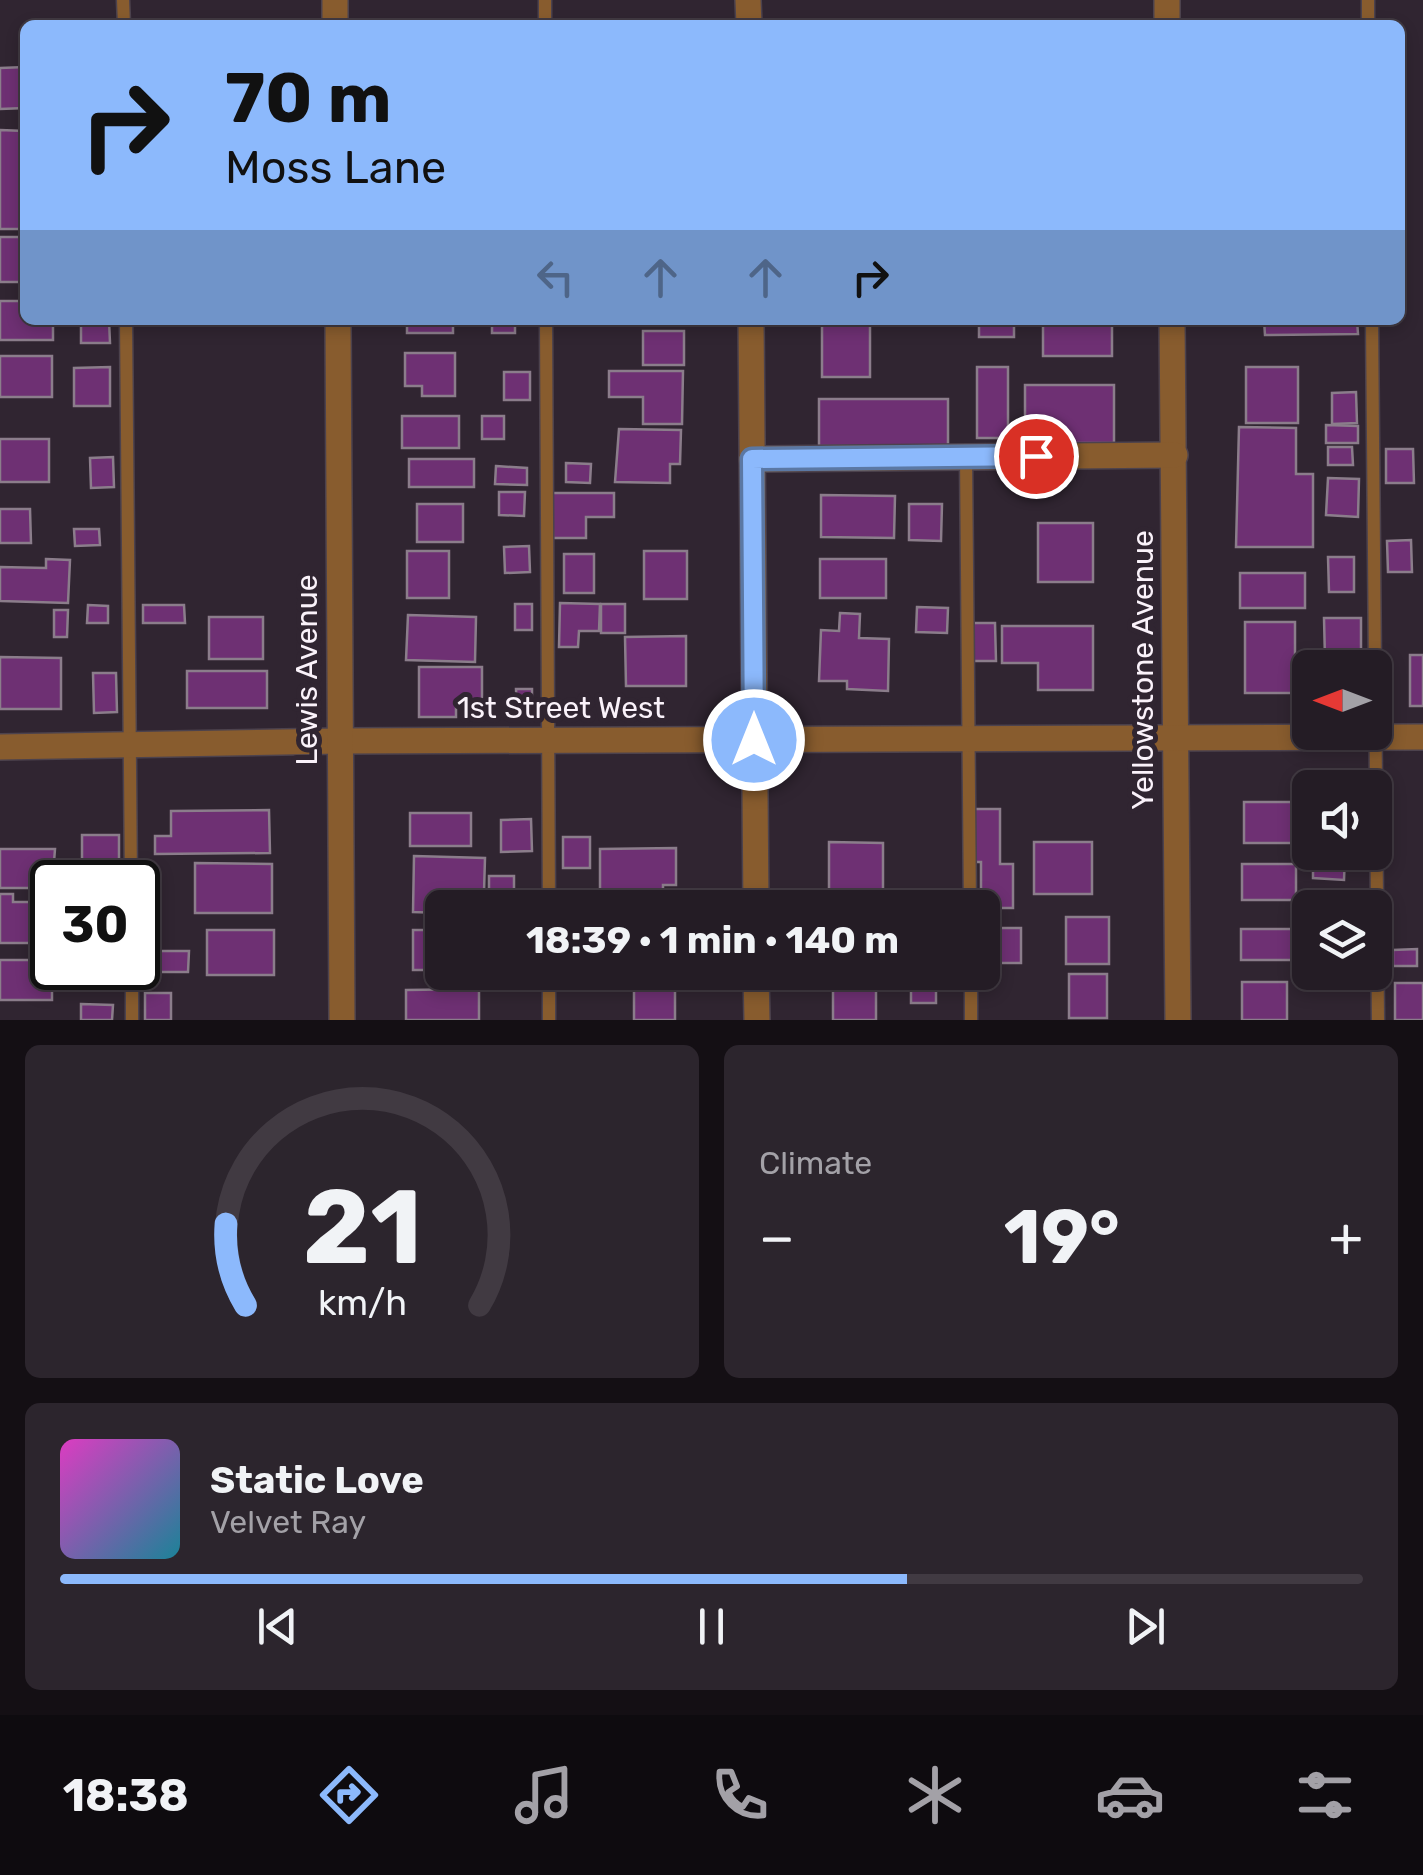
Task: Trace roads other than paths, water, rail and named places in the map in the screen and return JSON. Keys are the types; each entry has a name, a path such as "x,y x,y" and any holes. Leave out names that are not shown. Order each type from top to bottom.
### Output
{"street":[{"name":"Lewis Avenue","path":"338,325 342,1020"},
{"path":"751,325 756,890"},
{"name":"Yellowstone Avenue","path":"1172,325 1178,1020"},
{"path":"752,459 1174,455"},
{"name":"1st Street West","path":"0,747 340,741 1292,736"},
{"name":"1st Street West","path":"1392,736 1423,737"},
{"path":"756,990 756,1020"}],"lane":[{"path":"126,325 131,860"},
{"path":"546,325 548,890"},
{"path":"1372,325 1376,650"},
{"path":"966,457 970,890"},
{"path":"1377,750 1378,1020"},
{"path":"132,990 132,1020"},
{"path":"549,990 550,1020"},
{"path":"970,990 971,1020"}]}
